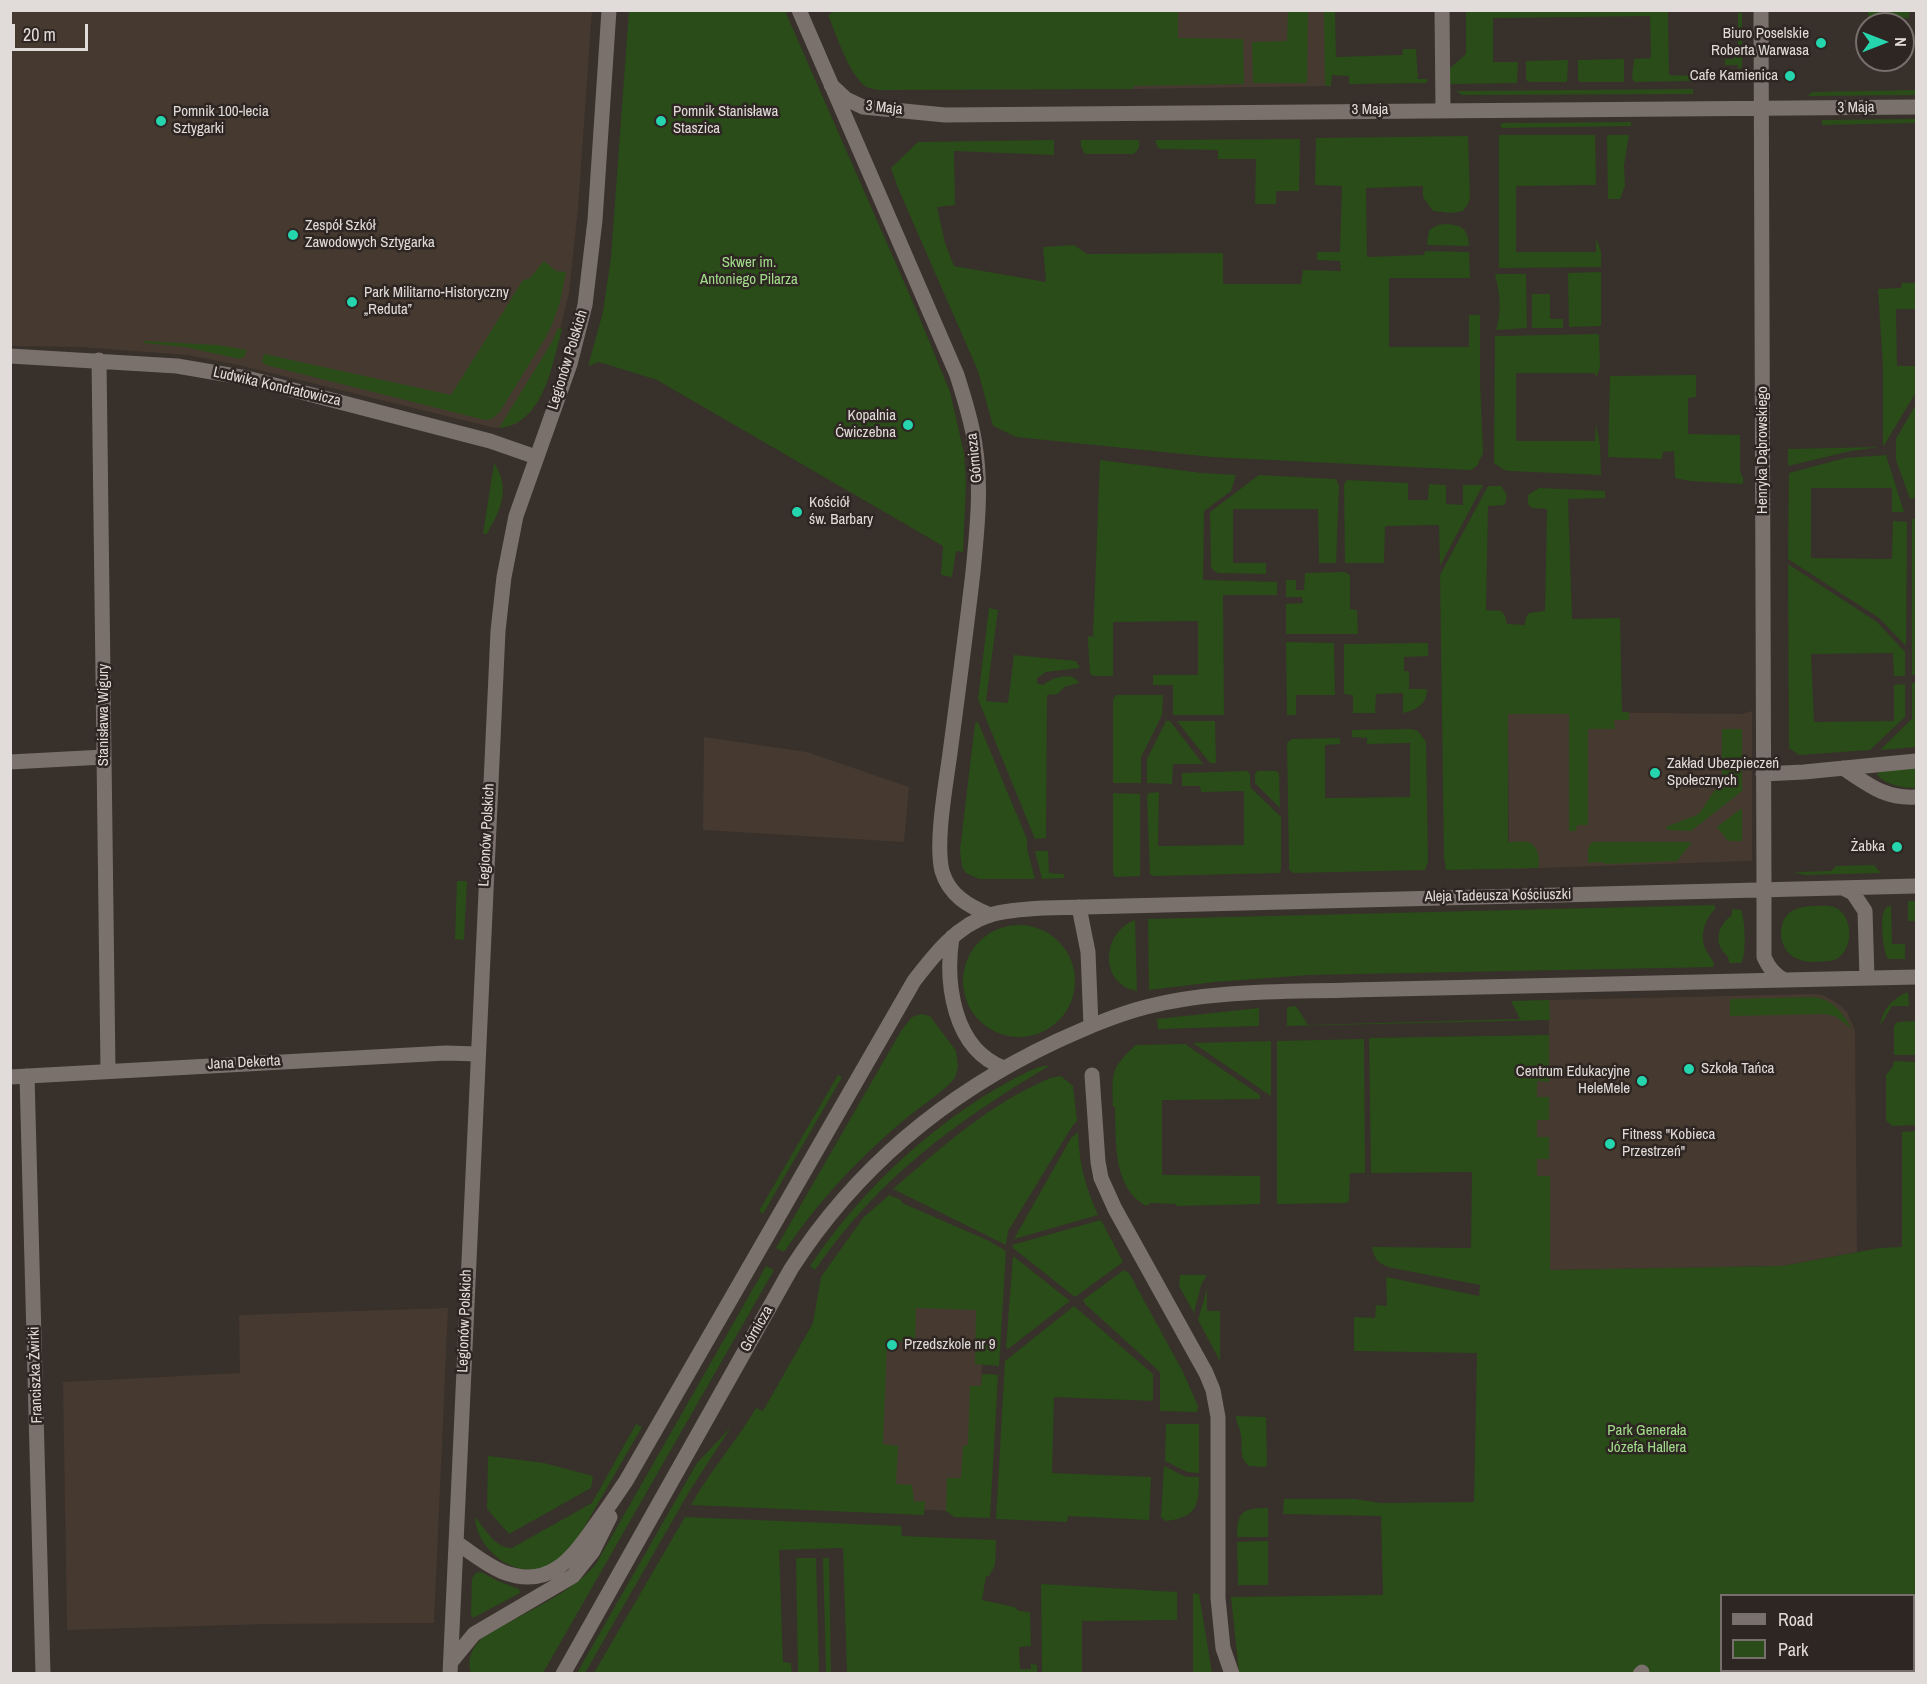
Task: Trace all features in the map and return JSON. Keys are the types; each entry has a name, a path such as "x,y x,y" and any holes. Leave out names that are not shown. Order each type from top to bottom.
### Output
{"street":[{"name":"Legionów Polskich","path":"452,1670 477,1054 498,631 512,532 521,500 570,364 585,305 596,220 609,10"},
{"name":"Górnicza","path":"799,10 957,375 972,428 977,464 978,520 970,601 944,799 941,868 955,894 970,907 990,915"},
{"path":"1442,10 1443,110"},
{"name":"Henryka Dąbrowskiego","path":"1761,10 1764,957 1768,967 1784,980"},
{"name":"3 Maja","path":"831,85 846,99 863,107 945,115 1917,107"},
{"name":"Ludwika Kondratowicza","path":"10,356 177,366 247,378 490,441 536,457"},
{"name":"Stanisława Wigury","path":"99,360 108,1070"},
{"path":"10,762 104,757"},
{"path":"1763,774 1917,761"},
{"path":"1843,768 1879,791 1895,797 1917,797"},
{"name":"Aleja Tadeusza Kościuszki","path":"1079,907 1917,886"},
{"path":"1843,888 1853,893 1865,911 1867,978"},
{"path":"452,1670 474,1634 573,1576 593,1551 626,1481 902,1000 933,956 952,937 972,922 990,915 1021,910 1079,907 1088,952 1091,1026"},
{"path":"952,937 950,985 957,1017 979,1051 1004,1068 1091,1026 1146,1007 1195,999 1263,993 1917,977"},
{"name":"Jana Dekerta","path":"10,1077 446,1053 477,1054"},
{"name":"Górnicza","path":"563,1674 810,1239 831,1211 893,1147 949,1103 1004,1068"},
{"path":"1092,1075 1101,1178 1115,1209 1206,1373 1213,1390 1218,1417 1216,1556 1218,1598 1223,1648 1232,1674"},
{"name":"Franciszka Żwirki","path":"27,1076 43,1674"},
{"path":"456,1542 501,1571 518,1576 544,1575 554,1571 571,1558 626,1481"},
{"name":"Górnicza","path":"557,1674 577,1649"}],"shaded area":[{"name":"Zespół Szkół Zawodowych Sztygarka","path":"11,11 592,11 578,209 569,293 550,370 532,410 516,424 499,428 238,365 187,355 80,347 11,346"},
{"path":"1132,11 1329,11 1330,86 1133,89"},
{"path":"1752,711 1752,861 1509,869 1508,714 1577,712 1742,714"},
{"path":"704,737 807,752 909,787 904,842 703,830"},
{"path":"1823,995 1840,1005 1847,1012 1855,1030 1857,1252 1782,1266 1550,1270 1550,1177 1537,1176 1537,1159 1549,1159 1549,1137 1537,1137 1537,1120 1549,1120 1549,1097 1537,1097 1537,1081 1549,1081 1549,1000"},
{"name":"Przedszkole nr 9","path":"987,1240 976,1512 717,1501 716,1493"},
{"path":"448,1308 434,1623 266,1624 67,1630 63,1382 240,1373 239,1315"}],"green space":[{"path":"1663,10 1668,12 1669,75 1694,76 1694,81 1634,82 1632,78 1634,59 1651,58 1650,16 1493,18 1493,62 1518,62 1517,83 1450,84 1449,69 1466,54 1466,11"},
{"name":"Skwer im. Antoniego Pilarza","path":"629,11 785,11 950,392 964,453 966,483 963,552 956,551 952,577 941,575 943,546 657,380 599,362 588,366 603,312 611,257"},
{"path":"835,11 1178,11 1178,38 1243,39 1244,84 1133,86 1133,89 875,90 862,84 850,67 828,15"},
{"path":"1288,11 1308,11 1307,83 1253,83 1252,42 1287,41"},
{"path":"1324,11 1335,11 1336,57 1402,55 1403,49 1416,49 1418,79 1427,79 1427,83 1349,84 1349,76 1332,75 1331,86 1325,86"},
{"path":"1868,11 1909,11 1909,12"},
{"path":"1738,13 1742,13 1742,66 1738,71 1738,65 1725,65 1725,59 1734,59 1738,56"},
{"path":"1624,59 1624,82 1580,82 1578,80 1578,60"},
{"path":"1568,60 1567,82 1529,82 1526,80 1526,61"},
{"path":"1693,89 1693,94 1462,95 1456,91"},
{"path":"1916,90 1916,95 1808,96 1812,92"},
{"path":"1916,119 1916,123 1822,125 1822,120"},
{"path":"1631,122 1631,126 1501,128 1503,123"},
{"path":"1499,135 1595,135 1596,185 1516,186 1516,252 1596,252 1596,238 1601,251 1601,267 1499,268"},
{"path":"1607,135 1629,135 1624,165 1625,186 1620,199 1608,199"},
{"path":"1468,136 1470,197 1463,211 1451,213 1433,211 1423,197 1423,186 1366,188 1367,257 1424,255 1425,251 1469,252 1470,278 1389,278 1389,347 1469,347 1469,315 1480,315 1483,453 1477,466 1471,470 1212,457 1016,437 993,426 978,371 891,168 918,142 1054,140 1054,155 954,151 955,205 937,207 945,243 954,266 1046,282 1043,247 1074,245 1087,254 1223,253 1223,284 1301,284 1303,270 1341,271 1340,261 1317,260 1317,252 1340,252 1342,186 1315,185 1316,138"},
{"path":"1300,139 1299,191 1276,191 1276,204 1255,204 1256,159 1218,159 1218,150 1162,149 1158,148 1155,140"},
{"path":"1081,140 1139,140 1139,144 1134,154 1085,154 1081,147"},
{"path":"1446,224 1456,225 1463,229 1466,232 1469,246 1427,245 1429,230"},
{"path":"544,261 556,271 566,272 560,302 546,337 499,413 491,419 485,420 266,365 262,362 264,354 451,395 523,280 529,279"},
{"path":"1601,272 1601,326 1569,327 1568,273"},
{"path":"1495,274 1526,274 1527,328 1496,330 1500,302"},
{"path":"1902,283 1916,283 1916,309 1896,309 1897,366 1916,366 1916,392 1883,447 1883,368 1878,289 1901,288"},
{"path":"1532,294 1550,294 1550,319 1563,319 1563,328 1532,328"},
{"path":"558,328 562,329 544,391 526,416 514,424 499,428 552,342"},
{"path":"1599,334 1600,367 1596,378 1595,373 1516,373 1516,441 1595,441 1596,423 1600,445 1601,475 1510,471 1494,463 1495,336"},
{"path":"144,341 217,345 247,350 244,357 240,359 185,347 144,343"},
{"path":"1696,375 1696,397 1688,398 1688,434 1740,435 1740,472 1743,484 1675,478 1674,451 1663,452 1662,459 1608,457 1610,376"},
{"path":"1916,404 1916,498 1910,499 1896,460 1896,439"},
{"path":"1880,447 1851,451 1788,466 1788,449"},
{"path":"1886,455 1904,512 1892,512 1892,488 1811,488 1811,558 1892,559 1893,521 1907,522 1906,646 1879,618 1788,559 1789,473 1845,458"},
{"path":"1100,460 1236,475 1231,491 1204,511 1203,580 1277,582 1277,595 1223,595 1224,715 1173,715 1173,685 1153,685 1153,675 1198,675 1198,621 1113,622 1113,676 1090,674 1088,636 1093,637"},
{"path":"494,463 502,482 502,499 492,525 487,534 483,534"},
{"path":"1259,475 1336,479 1339,486 1336,563 1319,563 1318,509 1233,509 1233,563 1266,563 1266,574 1218,573 1213,570 1210,512"},
{"path":"1347,480 1408,483 1408,500 1428,500 1429,484 1446,485 1446,504 1463,505 1463,485 1483,485 1440,566 1439,525 1385,526 1384,563 1345,563 1344,485"},
{"path":"1488,486 1501,486 1507,495 1505,505 1488,506 1486,610 1501,611 1507,624 1525,625 1529,613 1545,611 1547,509 1532,508 1528,504 1528,495 1539,488 1605,491 1605,498 1568,499 1572,619 1620,618 1622,712 1629,712 1629,720 1614,720 1615,729 1588,729 1588,825 1577,825 1576,831 1569,831 1569,714 1508,714 1508,842 1526,842 1534,846 1538,853 1538,868 1446,870 1440,575"},
{"path":"1912,519 1916,519 1916,675 1912,675"},
{"path":"1788,564 1877,622 1905,652 1905,676 1894,676 1893,653 1811,654 1814,722 1894,721 1894,685 1905,684 1905,717 1870,750 1799,755 1789,748"},
{"path":"1344,572 1350,575 1350,609 1357,610 1358,634 1286,634 1286,604 1303,603 1302,597 1286,597 1286,580 1296,580 1296,590 1304,590 1305,573"},
{"path":"989,608 998,610 986,701 1008,703 1014,655 1076,661 1080,668 1046,672 1037,678 1037,683 1043,685 1067,676 1076,679 1079,683 1064,687 1058,694 1047,695 1046,838 1035,839 978,699"},
{"path":"1286,642 1334,643 1335,695 1296,695 1296,715 1287,715"},
{"path":"1428,643 1428,656 1404,657 1404,671 1409,671 1409,689 1427,689 1425,699 1420,706 1403,713 1403,693 1376,694 1375,713 1353,713 1353,695 1344,694 1344,644"},
{"path":"1912,683 1916,683 1916,747 1880,750 1912,719"},
{"path":"1116,695 1163,695 1162,715 1141,757 1141,783 1113,783 1113,700"},
{"path":"1166,721 1170,721 1203,764 1173,764 1172,784 1147,783 1147,759"},
{"path":"1177,721 1215,721 1216,763 1210,763"},
{"path":"978,722 1027,839 1027,849 1035,879 979,879 966,873 962,867 960,850 975,723"},
{"path":"1411,729 1418,731 1426,742 1428,862 1425,870 1293,873 1289,869 1287,743 1292,739 1340,738 1340,744 1325,745 1325,798 1410,797 1410,743 1367,744 1367,738 1352,737 1352,730"},
{"path":"1722,729 1742,729 1742,791 1691,831 1668,830 1666,827 1699,814 1716,788 1717,782 1722,783"},
{"path":"1916,768 1916,788 1895,785 1877,775 1880,771"},
{"path":"1247,771 1250,774 1250,787 1281,817 1281,870 1279,873 1153,876 1150,874 1147,795 1159,792 1158,846 1244,845 1244,791 1201,792 1200,786 1182,786 1182,773"},
{"path":"1258,771 1279,773 1280,808 1255,783 1255,773"},
{"path":"1113,793 1140,794 1140,876 1115,877 1113,873"},
{"path":"1742,808 1742,841 1728,841 1717,827"},
{"path":"1592,842 1692,842 1677,861 1605,864 1603,862 1588,863 1588,848"},
{"path":"1035,851 1048,851 1049,873 1064,874 1064,878 1042,879"},
{"path":"1874,865 1881,873 1804,875 1794,872 1831,871 1836,866"},
{"path":"457,881 467,881 464,940 455,939"},
{"path":"1908,901 1916,901 1916,921 1908,921"},
{"path":"1715,905 1703,934 1704,945 1714,967 1308,975 1149,990 1148,919"},
{"path":"1891,905 1892,944 1905,944 1905,959 1888,959 1885,950 1883,915 1885,909"},
{"path":"1811,906 1834,907 1846,918 1849,927 1848,945 1838,958 1830,961 1809,962 1792,956 1787,951 1781,932 1785,918 1794,910"},
{"path":"1732,909 1741,910 1744,921 1745,945 1741,963 1729,963 1718,940 1720,930 1732,915"},
{"path":"1135,920 1137,991 1116,979 1109,958 1116,936 1124,926"},
{"path":"1019,925 1040,929 1059,941 1071,960 1075,981 1071,1002 1059,1021 1040,1033 1019,1037 998,1033 979,1021 967,1002 963,981 967,960 979,941 998,929"},
{"path":"1908,992 1909,1006 1892,1006 1880,1026 1883,1014 1889,1005"},
{"path":"1814,997 1827,1001 1837,1008 1852,1029 1835,1016 1824,1014 1730,1016 1730,999"},
{"path":"1549,1000 1550,1020 1287,1026 1287,1007 1296,1006 1308,1025 1520,1019 1511,1001"},
{"path":"1259,1008 1259,1026 1158,1029 1157,1019"},
{"path":"921,1014 930,1016 956,1051 958,1067 955,1078 898,1125 851,1169 809,1217 784,1252 776,1248 901,1031 912,1017"},
{"path":"1916,1021 1916,1055 1894,1055 1894,1026 1897,1022"},
{"name":"Park Generała Józefa Hallera","path":"1549,1035 1549,1082 1537,1081 1537,1097 1549,1097 1549,1120 1537,1120 1537,1137 1549,1137 1549,1159 1537,1159 1537,1176 1550,1176 1550,1270 1782,1266 1880,1248 1902,1247 1902,1132 1916,1131 1916,1673 1239,1673 1231,1597 1383,1595 1381,1516 1283,1514 1284,1499 1355,1499 1381,1503 1474,1502 1477,1353 1354,1351 1354,1317 1375,1318 1376,1305 1387,1306 1386,1277 1479,1296 1480,1285 1384,1265 1376,1259 1372,1247 1471,1248 1472,1172 1371,1173 1369,1038"},
{"path":"1364,1039 1365,1173 1350,1173 1349,1201 1346,1203 1277,1204 1277,1041"},
{"path":"1271,1041 1271,1096 1193,1043"},
{"path":"1185,1044 1260,1095 1260,1099 1162,1100 1162,1175 1260,1176 1260,1204 1176,1206 1176,1204 1151,1203 1146,1206 1135,1198 1127,1187 1118,1162 1116,1148 1115,1107 1113,1107 1114,1072 1121,1060 1136,1045"},
{"path":"1894,1061 1916,1062 1916,1125 1892,1126 1886,1120 1886,1075"},
{"path":"1049,1066 982,1108 921,1154 865,1207 815,1270 810,1266 848,1215 892,1168 916,1147 967,1107 1024,1073"},
{"path":"838,1075 842,1077 763,1214 759,1211"},
{"path":"1061,1076 1073,1086 1077,1121 1008,1231 1006,1245 893,1189 957,1135 991,1111 1039,1083"},
{"path":"1078,1132 1084,1174 1098,1215 1014,1239 1071,1138"},
{"name":"Przedszkole nr 9","path":"889,1195 1006,1251 999,1366 975,1364 976,1310 916,1308 915,1342 887,1341 883,1444 898,1446 896,1484 912,1485 914,1502 925,1501 924,1515 691,1505 756,1408 763,1411 813,1323 821,1277 863,1218"},
{"path":"1101,1220 1123,1262 1075,1297 1012,1245"},
{"path":"1013,1256 1070,1301 1008,1349 1006,1347"},
{"path":"766,1266 774,1270 543,1673 471,1674 469,1664 471,1655 481,1639 572,1586 596,1564"},
{"path":"1124,1270 1129,1273 1183,1372 1198,1406 1197,1412 1160,1411 1160,1372 1085,1304 1083,1300"},
{"path":"1180,1275 1207,1275 1201,1285 1194,1313 1179,1286"},
{"path":"1207,1289 1207,1311 1220,1311 1220,1361 1198,1320"},
{"path":"1074,1306 1153,1374 1153,1401 1054,1397 1052,1473 1151,1477 1149,1520 1068,1516 1067,1522 996,1519 1005,1361"},
{"path":"982,1375 998,1375 990,1518 954,1517 946,1511 947,1478 961,1478 963,1446 968,1445 970,1386 981,1386"},
{"path":"1236,1416 1266,1417 1267,1465 1265,1467 1249,1466 1245,1462"},
{"path":"636,1424 642,1427 578,1538 562,1556 547,1566 530,1570 507,1564 488,1549 481,1539 475,1517 495,1541 512,1548 592,1503"},
{"path":"1166,1424 1199,1424 1199,1473 1187,1472 1165,1461"},
{"path":"731,1427 689,1492 585,1673 577,1673 697,1463"},
{"path":"488,1456 544,1463 593,1476 591,1488 509,1534 487,1509"},
{"path":"1164,1466 1186,1477 1199,1477 1197,1503 1194,1508 1184,1517 1166,1521 1161,1517"},
{"path":"1268,1508 1268,1537 1237,1537 1238,1522 1243,1513 1247,1510"},
{"path":"685,1517 901,1526 902,1536 996,1540 995,1565 989,1576 986,1576 982,1600 1030,1612 1031,1646 1019,1647 1020,1669 1031,1669 1031,1664 1037,1665 1037,1673 847,1673 843,1548 779,1550 783,1662 791,1663 792,1673 594,1673"},
{"path":"1268,1541 1268,1585 1238,1585 1237,1542"},
{"path":"796,1558 816,1558 819,1673 798,1673"},
{"path":"823,1558 829,1558 831,1673 826,1673"},
{"path":"481,1572 519,1589 520,1593 473,1618 471,1615 472,1578 476,1573"},
{"path":"1041,1584 1177,1592 1177,1620 1082,1621 1082,1673 1042,1673"},
{"path":"1193,1593 1199,1594 1212,1673 1193,1673"}],"place":[{"name":"Biuro Poselskie Roberta Warwasa","path":"1821,43"},
{"name":"Cafe Kamienica","path":"1790,76"},
{"name":"Pomnik 100-lecia Sztygarki","path":"161,121"},
{"name":"Pomnik Stanisława Staszica","path":"661,121"},
{"name":"Zespół Szkół Zawodowych Sztygarka","path":"293,235"},
{"name":"Park Militarno-Historyczny „Reduta”","path":"352,302"},
{"name":"Kopalnia Ćwiczebna","path":"908,425"},
{"name":"Kościół św. Barbary","path":"797,512"},
{"name":"Zakład Ubezpieczeń Społecznych","path":"1655,773"},
{"name":"Żabka","path":"1897,847"},
{"name":"Szkoła Tańca","path":"1689,1069"},
{"name":"Centrum Edukacyjne HeleMele","path":"1642,1081"},
{"name":"Fitness \"Kobieca Przestrzeń\"","path":"1610,1144"},
{"name":"Przedszkole nr 9","path":"892,1345"}]}
